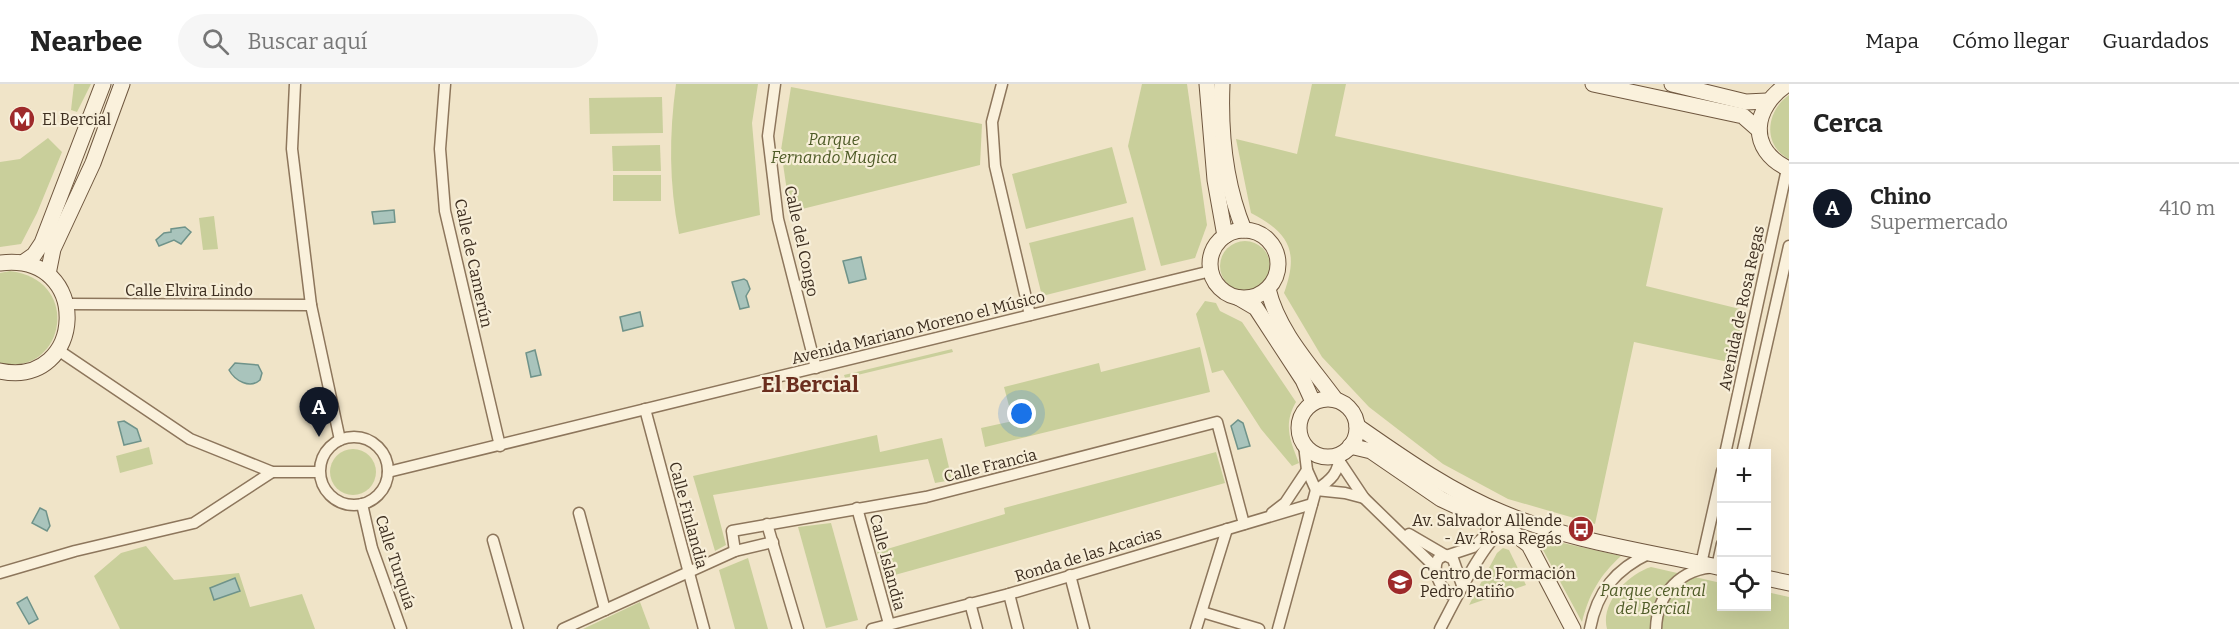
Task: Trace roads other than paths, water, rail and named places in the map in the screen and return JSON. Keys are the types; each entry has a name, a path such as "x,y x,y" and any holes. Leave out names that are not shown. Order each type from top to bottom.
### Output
{"street":[{"path":"24,262 34,255 42,243 103,84"},
{"path":"48,274 54,249 93,163 122,84"},
{"path":"295,84 292,148 312,305 340,440"},
{"name":"Calle de Camerún","path":"445,84 440,149 445,211 500,446"},
{"name":"Calle del Congo","path":"775,84 768,136 778,219 816,368"},
{"path":"1002,84 992,122 995,166 1030,315"},
{"path":"1207,84 1215,180 1225,236"},
{"path":"1222,84 1221,112 1229,184 1244,230"},
{"path":"1593,84 1743,116 1759,130"},
{"path":"1672,84 1746,102 1767,101"},
{"path":"1788,84 1767,101 1760,119 1759,130 1761,140 1772,159 1788,169"},
{"name":"Avenida de Rosa Regas","path":"1726,449 1788,169"},
{"path":"1239,298 1257,295 1269,289 1276,278 1279,260 1272,245 1260,232 1233,231 1225,236 1211,253 1211,271 1216,284 1226,294 1239,298 1256,308 1303,380 1313,402"},
{"name":"Avenida de Rosa Regas","path":"1743,449 1789,246"},
{"path":"0,263 24,262 48,274 60,287 67,304 67,328 58,350 45,363 28,371 10,373 0,371"},
{"name":"Avenida Mariano Moreno el Músico","path":"387,472 1211,271"},
{"path":"1269,289 1272,304 1298,351 1335,399 1348,406 1357,426 1455,490 1502,513 1539,526 1717,567"},
{"name":"Calle Elvira Lindo","path":"67,304 312,305"},
{"path":"58,350 190,439 272,472 320,471"},
{"path":"1316,490 1307,470 1304,445 1298,425 1303,412 1313,402 1335,399"},
{"name":"Calle Finlandia","path":"645,409 704,629"},
{"name":"Calle Francia","path":"735,551 732,531 926,497 1217,422 1244,524"},
{"path":"1278,629 1316,490 1332,479 1357,426"},
{"path":"360,438 371,442 381,451 387,472 380,492 362,504 340,502 330,496 323,485 320,471 321,460 330,447 340,440 360,438"},
{"path":"1304,445 1320,456 1371,451 1441,499 1512,532 1529,545 1573,629"},
{"path":"1343,454 1364,498 1396,526 1435,567 1444,590 1446,603 1440,629"},
{"path":"1267,517 1285,503 1307,470"},
{"path":"0,573 75,551 194,523 272,472"},
{"path":"1316,490 1345,493 1364,498"},
{"path":"1701,564 1717,493"},
{"name":"Calle Turquía","path":"362,504 372,548 401,629"},
{"name":"Ronda de las Acacias","path":"872,629 1009,594 1312,504"},
{"name":"Calle Islandia","path":"857,508 889,624"},
{"path":"579,513 605,610"},
{"path":"1435,567 1438,559 1473,547 1486,536 1487,522"},
{"path":"767,524 798,629"},
{"path":"1396,526 1447,555 1457,565 1460,589"},
{"path":"1196,629 1227,529"},
{"path":"1440,629 1460,589 1498,535 1512,532"},
{"path":"493,540 518,629"},
{"path":"564,629 735,551 773,542"},
{"path":"1590,629 1603,589 1627,565 1650,552"},
{"path":"1656,629 1660,605 1669,588 1695,570 1717,567"},
{"path":"1070,575 1084,629"},
{"path":"1771,579 1789,583"},
{"path":"1444,590 1450,594 1460,589"},
{"path":"1009,594 1018,629"},
{"path":"970,603 976,629"},
{"path":"1202,612 1259,629"}],"water":[{"path":"394,210 395,222 374,224 372,212"},
{"path":"185,227 191,232 181,244 174,240 159,246 156,240 164,233 171,232 171,229"},
{"path":"861,257 866,279 849,283 843,261"},
{"path":"744,279 750,289 746,296 749,307 740,309 732,282"},
{"path":"640,312 643,326 623,331 620,317"},
{"path":"535,350 541,375 531,377 526,353"},
{"path":"235,363 258,365 262,373 260,380 252,384 243,383 229,370"},
{"path":"1238,420 1243,423 1250,446 1238,449 1231,426"},
{"path":"124,421 137,429 141,441 124,445 118,422"},
{"path":"40,508 46,511 50,526 47,531 32,523"},
{"path":"235,578 240,591 214,600 210,588"},
{"path":"27,597 38,619 29,624 17,603"}],"place":[{"name":"El Bercial","path":"22,119"},
{"name":"Chino","path":"319,437"},
{"name":"Av. Salvador Allende - Av. Rosa Regás","path":"1581,529"},
{"name":"Centro de Formación Pedro Patiño","path":"1400,582"}],"district":[{"name":"El Bercial","path":"810,384"}],"park label":[{"name":"Parque Fernando Mugica","path":"834,148"},
{"name":"Parque central del Bercial","path":"1653,599"}]}
